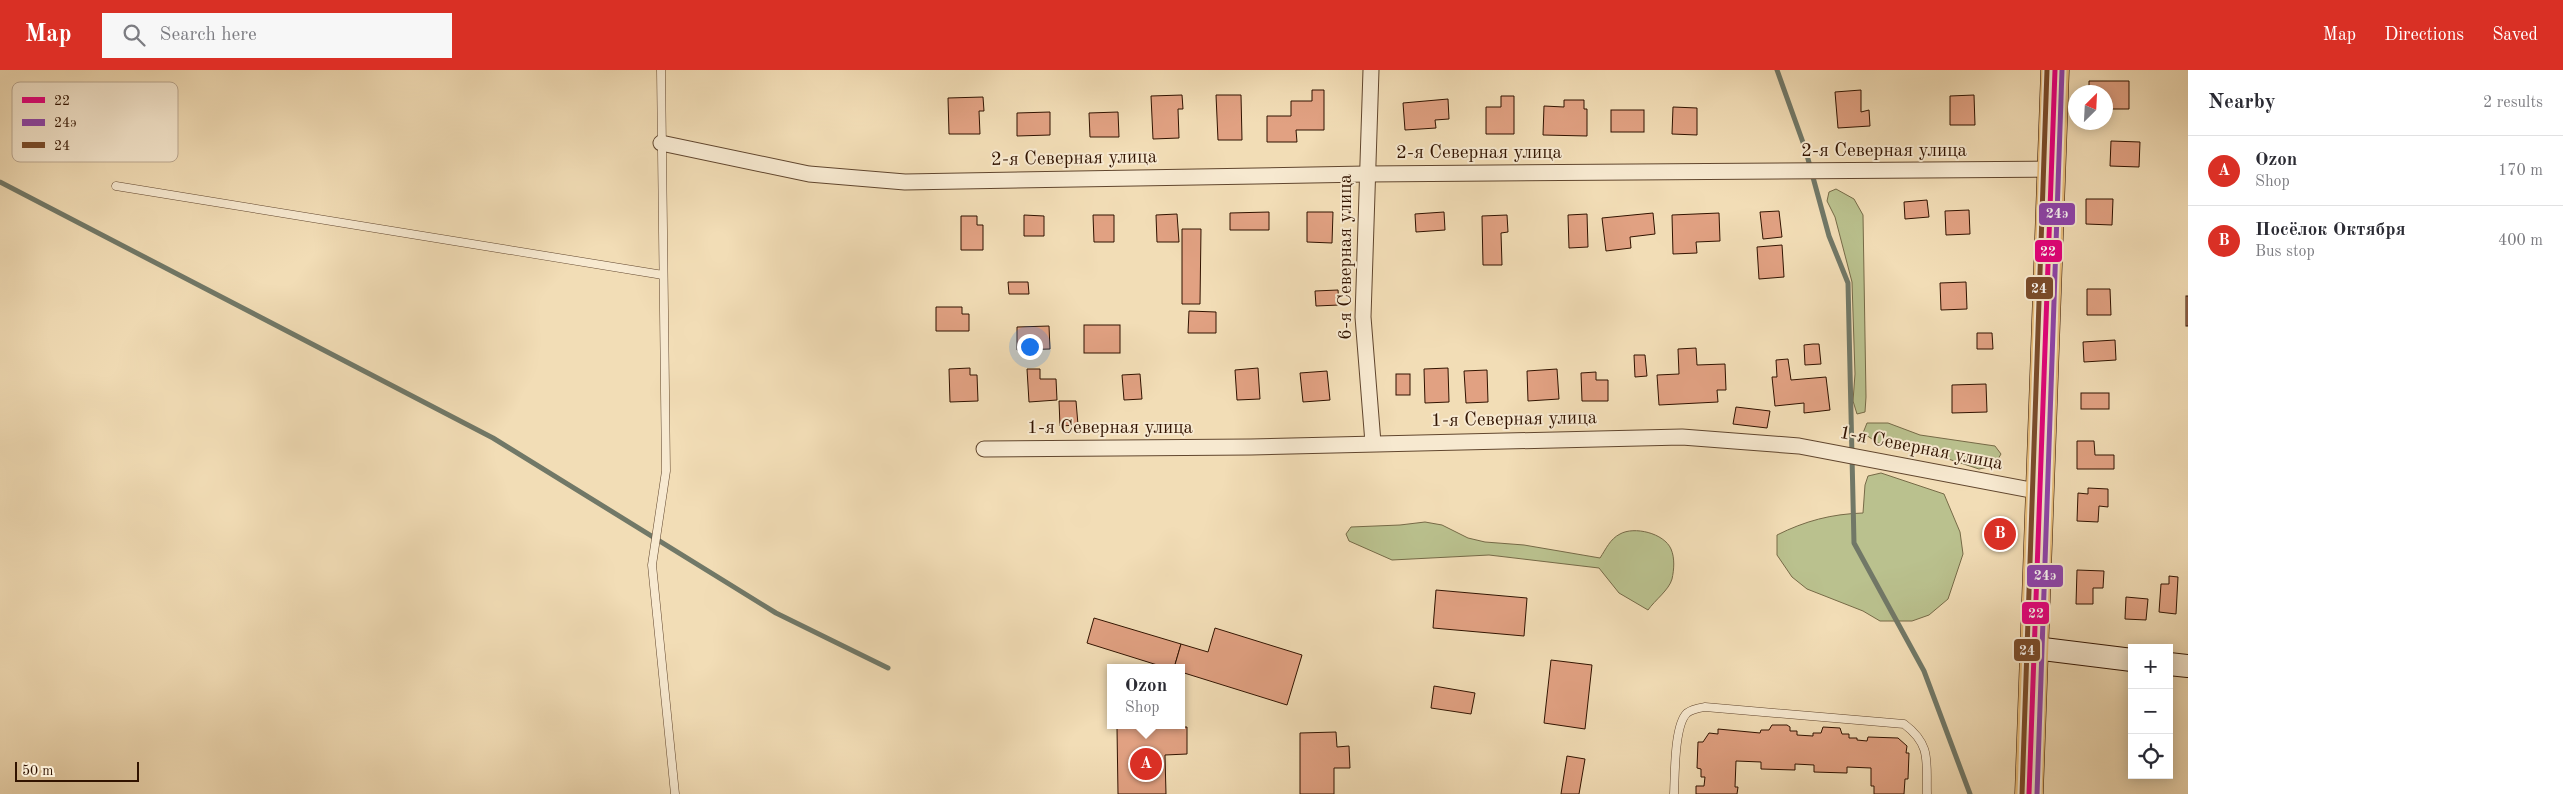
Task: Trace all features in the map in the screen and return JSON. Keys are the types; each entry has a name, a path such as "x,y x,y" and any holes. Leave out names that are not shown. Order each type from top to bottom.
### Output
{"highway":[{"path":"2029,794 2053,169 2055,70"}],"street":[{"name":"6-я Северная улица","path":"1371,70 1366,174 1364,317 1373,443"},
{"name":"2-я Северная улица","path":"661,143 809,174 906,182 1366,174 2053,169"},
{"name":"1-я Северная улица","path":"984,449 1251,447 1682,437 1799,446 2041,492"},
{"path":"2035,648 2128,660"},
{"path":"2173,664 2188,666"}],"lane":[{"path":"661,70 666,471 652,565 675,794"},
{"path":"116,186 663,275"},
{"path":"1674,794 1679,726 1686,714 1694,709 1705,707 1904,724 1918,734 1924,746 1927,794"}],"green space":[{"path":"1836,189 1854,199 1863,215 1866,397 1865,412 1857,414 1853,401 1855,374 1852,282 1835,217 1827,201 1829,192"},
{"path":"1867,423 1888,423 1920,435 1995,446 2001,454 1994,466 1979,469 1936,455 1878,443 1863,433"},
{"path":"1881,473 1944,494 1960,532 1963,554 1948,599 1929,615 1912,621 1880,621 1863,611 1807,589 1792,577 1777,555 1777,535 1818,519 1863,513 1865,485 1868,476"},
{"path":"1425,522 1442,525 1468,538 1485,542 1524,545 1600,558 1611,541 1620,534 1633,531 1648,532 1662,539 1671,549 1674,564 1672,579 1665,591 1648,610 1619,593 1599,568 1489,555 1392,560 1349,541 1346,534 1351,527"}],"building":[{"path":"2089,81 2129,81 2129,109 2113,109 2113,85 2089,85"},
{"path":"1312,90 1324,90 1324,130 1296,130 1297,142 1267,142 1267,116 1291,116 1291,101 1312,101"},
{"path":"1861,90 1861,112 1869,110 1870,126 1838,128 1835,92"},
{"path":"1182,95 1183,109 1178,109 1179,138 1153,139 1151,96"},
{"path":"1216,95 1241,95 1242,140 1218,140"},
{"path":"1974,95 1975,125 1950,125 1950,96"},
{"path":"1501,96 1514,96 1514,134 1486,134 1486,107 1501,107"},
{"path":"983,97 984,111 979,111 980,134 949,134 948,98"},
{"path":"1448,99 1449,119 1435,120 1436,128 1405,130 1403,103"},
{"path":"1564,100 1584,100 1584,109 1587,109 1587,136 1543,135 1544,106 1564,107"},
{"path":"1673,107 1697,108 1697,135 1672,134"},
{"path":"1611,110 1644,110 1644,132 1611,132"},
{"path":"1050,112 1050,135 1017,136 1017,113"},
{"path":"1118,112 1119,137 1090,137 1089,113"},
{"path":"2111,141 2140,142 2139,167 2110,166"},
{"path":"2086,199 2113,199 2112,225 2086,224"},
{"path":"1927,200 1929,217 1905,219 1904,202"},
{"path":"1969,210 1970,234 1946,235 1945,211"},
{"path":"1779,211 1782,237 1763,239 1760,212"},
{"path":"1269,212 1269,230 1230,230 1230,213"},
{"path":"1307,212 1333,212 1332,243 1307,242"},
{"path":"1444,212 1445,230 1416,232 1415,214"},
{"path":"1653,213 1655,234 1630,237 1631,248 1606,251 1602,218"},
{"path":"1719,213 1720,241 1696,242 1697,253 1673,254 1672,215"},
{"path":"1177,214 1179,242 1157,242 1156,215"},
{"path":"1587,214 1588,247 1569,248 1568,215"},
{"path":"1024,215 1044,216 1044,236 1024,236"},
{"path":"1093,215 1114,215 1114,242 1094,242"},
{"path":"1507,215 1508,232 1501,233 1502,265 1483,265 1482,216"},
{"path":"961,216 977,216 977,225 983,225 983,250 961,250"},
{"path":"1182,229 1201,229 1200,304 1182,304"},
{"path":"1782,245 1784,277 1759,279 1757,247"},
{"path":"1008,282 1028,282 1029,294 1009,294"},
{"path":"1966,282 1967,309 1941,310 1940,283"},
{"path":"2087,289 2110,289 2111,315 2087,315"},
{"path":"1338,290 1339,305 1316,306 1315,291"},
{"path":"2186,296 2188,296 2188,326 2186,326"},
{"path":"936,307 962,307 962,314 969,314 969,331 936,331"},
{"path":"1189,311 1216,312 1216,333 1188,333"},
{"path":"1084,325 1120,325 1120,353 1084,353"},
{"path":"1049,326 1050,349 1017,350 1017,327"},
{"path":"1977,333 1992,333 1993,349 1977,349"},
{"path":"2115,340 2116,360 2084,362 2083,342"},
{"path":"1819,344 1821,364 1805,365 1804,345"},
{"path":"1696,348 1697,365 1725,364 1726,390 1717,390 1718,402 1659,405 1657,375 1679,374 1678,349"},
{"path":"1634,355 1645,355 1647,376 1635,377"},
{"path":"1788,359 1791,380 1826,377 1830,410 1804,413 1804,403 1775,406 1772,377 1777,377 1776,360"},
{"path":"970,368 970,375 977,375 978,401 950,402 949,369"},
{"path":"1258,368 1260,399 1237,400 1235,370"},
{"path":"1448,368 1449,402 1425,403 1424,369"},
{"path":"1027,369 1040,369 1040,379 1056,379 1057,400 1029,402"},
{"path":"1557,369 1559,399 1528,401 1527,371"},
{"path":"1487,370 1488,402 1466,403 1464,371"},
{"path":"1327,371 1330,400 1303,402 1300,373"},
{"path":"1596,372 1596,380 1608,380 1608,401 1582,401 1581,373"},
{"path":"1140,374 1142,399 1124,400 1122,375"},
{"path":"1396,374 1410,374 1410,395 1396,395"},
{"path":"1986,384 1987,412 1952,413 1952,385"},
{"path":"2081,393 2109,393 2109,409 2081,409"},
{"path":"1059,401 1076,401 1078,425 1060,426"},
{"path":"1736,407 1770,411 1767,428 1733,424"},
{"path":"2077,441 2094,441 2095,455 2114,455 2114,469 2077,469"},
{"path":"2088,488 2108,489 2108,507 2099,506 2098,522 2077,521 2078,493 2088,494"},
{"path":"2077,570 2104,571 2103,588 2093,588 2093,604 2076,604"},
{"path":"2169,576 2178,577 2176,614 2159,612 2161,584 2169,584"},
{"path":"1436,590 1527,598 1524,636 1433,628"},
{"path":"2126,597 2148,599 2146,620 2125,619"},
{"path":"1094,618 1181,644 1175,664 1154,664 1087,643"},
{"path":"1215,628 1302,655 1287,705 1185,673 1185,664 1175,664 1181,644 1208,652"},
{"path":"1551,660 1592,665 1585,729 1544,723"},
{"path":"1434,686 1475,693 1471,714 1431,708"},
{"path":"1772,725 1787,725 1790,727 1790,731 1797,731 1797,735 1813,736 1813,733 1821,733 1823,727 1840,728 1842,734 1849,734 1849,738 1857,738 1857,740 1867,741 1868,737 1898,738 1907,746 1906,753 1909,753 1908,779 1905,779 1904,794 1874,794 1874,786 1871,786 1871,768 1847,767 1847,773 1814,772 1814,765 1795,764 1795,770 1761,769 1761,762 1736,761 1735,787 1738,787 1737,794 1696,794 1696,786 1704,786 1705,777 1701,777 1701,769 1697,768 1698,742 1703,742 1709,733 1718,734 1718,729 1760,733 1761,730 1769,730"},
{"path":"1187,727 1187,754 1165,755 1166,794 1118,794 1117,729 1185,729"},
{"path":"1336,732 1337,747 1349,746 1350,768 1334,768 1334,794 1300,794 1300,733"},
{"path":"1567,756 1585,759 1579,794 1561,794"}],"waterway":[{"path":"1777,70 1805,148 1829,236 1848,283 1854,543 1924,671 1970,794"},
{"path":"0,182 493,438 776,613 888,668"}],"transit line":[{"name":"24","path":"2022,794 2047,70"},
{"name":"22","path":"2029,794 2055,70"},
{"name":"24э","path":"2037,794 2062,70"}],"place":[{"name":"Посёлок Октября","path":"2000,534"},
{"name":"Ozon","path":"1146,764"}]}
